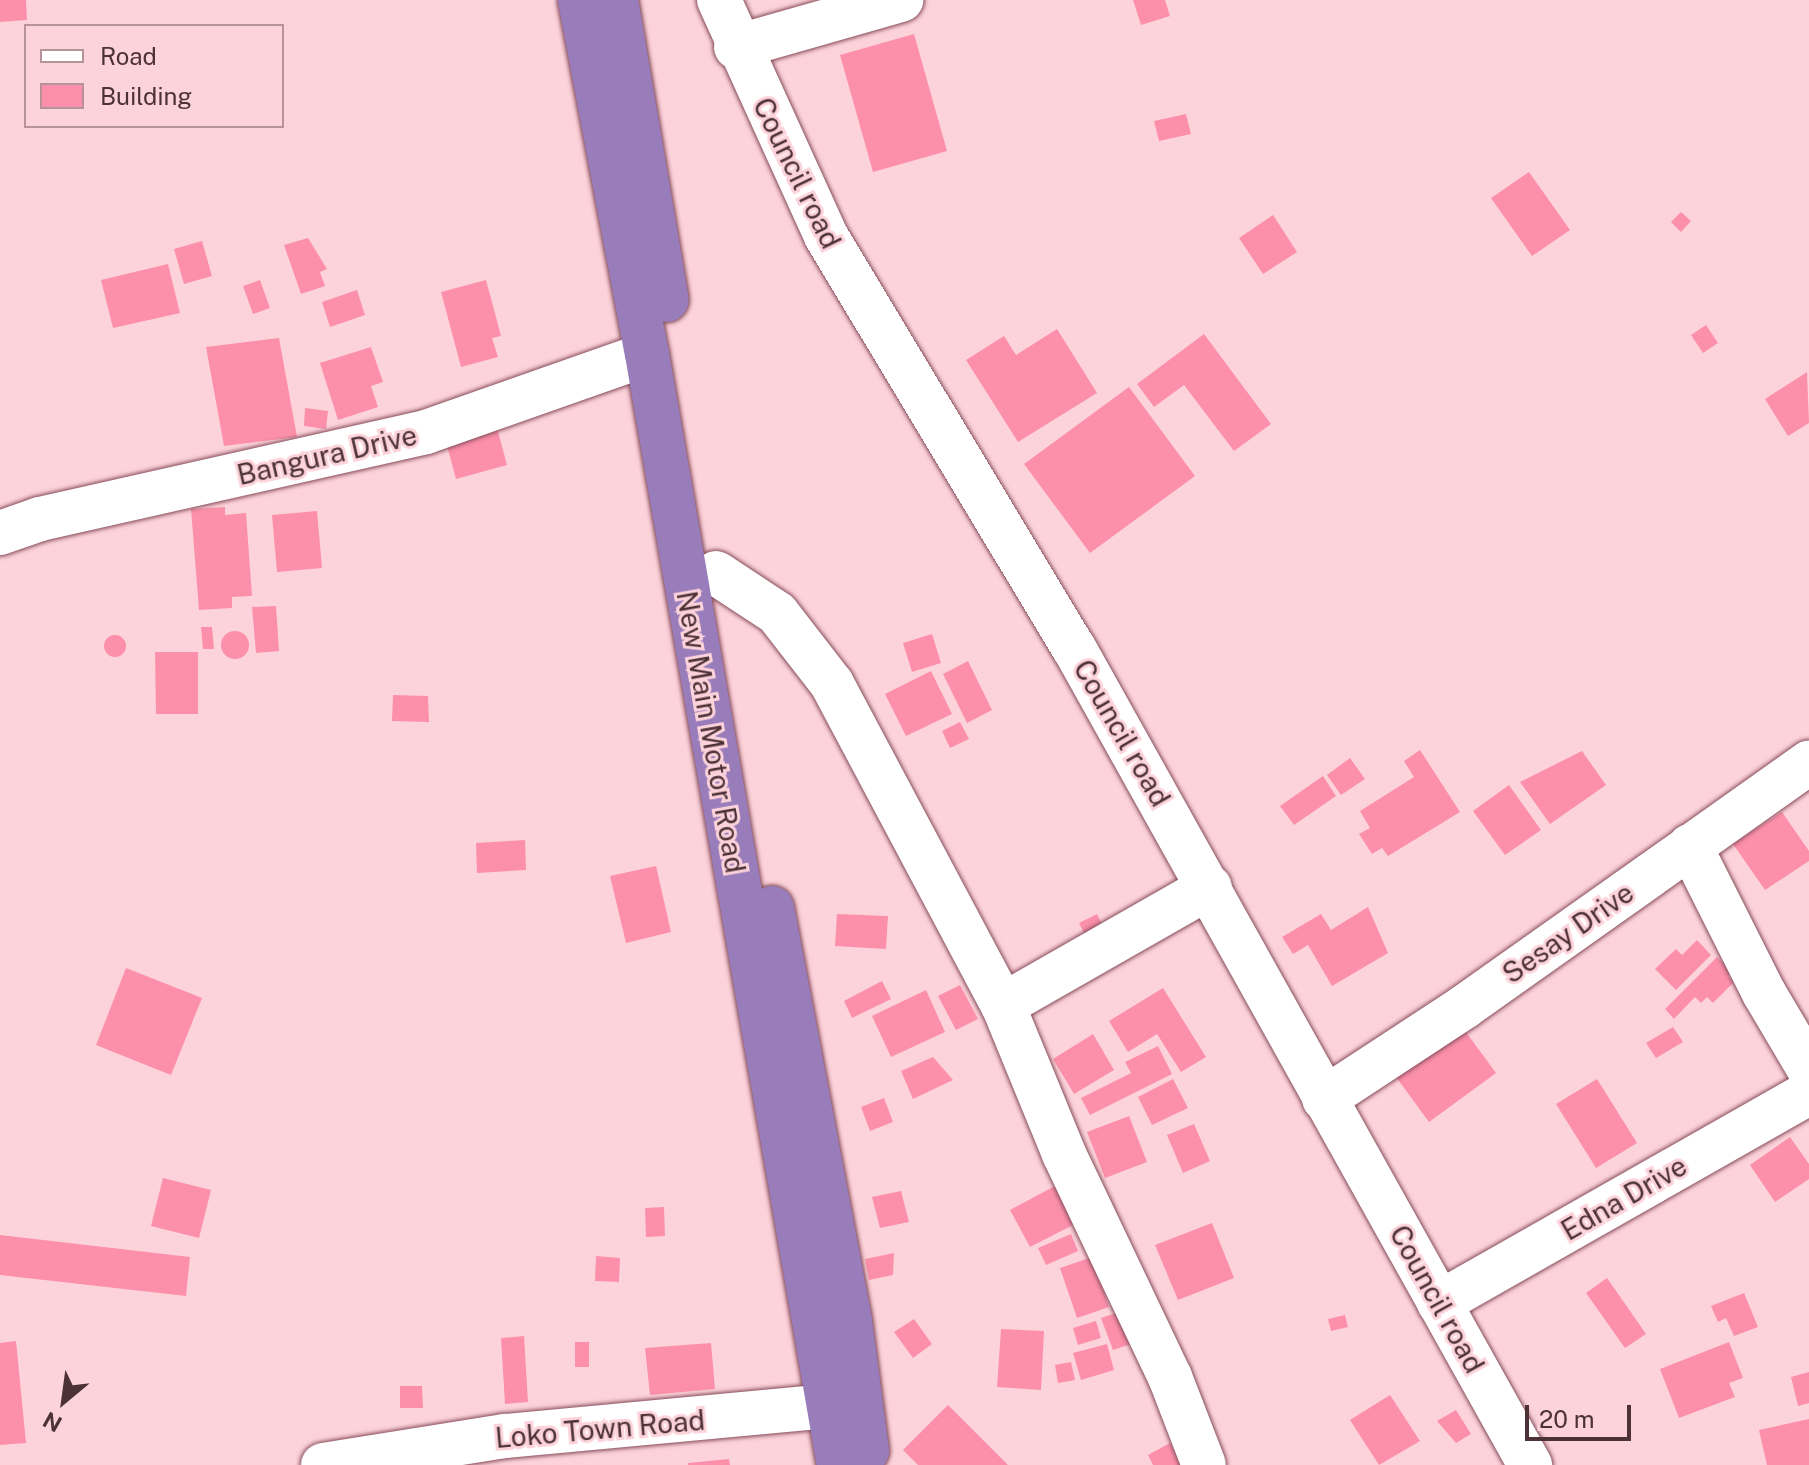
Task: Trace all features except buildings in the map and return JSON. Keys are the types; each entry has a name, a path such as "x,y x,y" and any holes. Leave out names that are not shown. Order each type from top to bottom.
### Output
{"highway":[{"name":"New Main Motor Road","path":"580,0 647,354 839,1465"},
{"name":"New Main Motor Road","path":"616,0 716,573 736,716 850,1321 869,1465"}],"street":[{"name":"Council road","path":"719,0 736,47 826,236 1074,648 1530,1465"},
{"path":"736,47 901,0"},
{"name":"Bangura Drive","path":"0,533 40,519 426,432 647,354"},
{"path":"716,573 777,613 832,684 1003,1005 1064,1154 1170,1377 1204,1465"},
{"name":"Sesay Drive","path":"1324,1099 1809,763"},
{"path":"1690,846 1764,993 1809,1069"},
{"path":"1003,1005 1210,887"},
{"name":"Edna Drive","path":"1439,1303 1809,1093"},
{"name":"Loko Town Road","path":"323,1465 506,1450 831,1406"}]}
